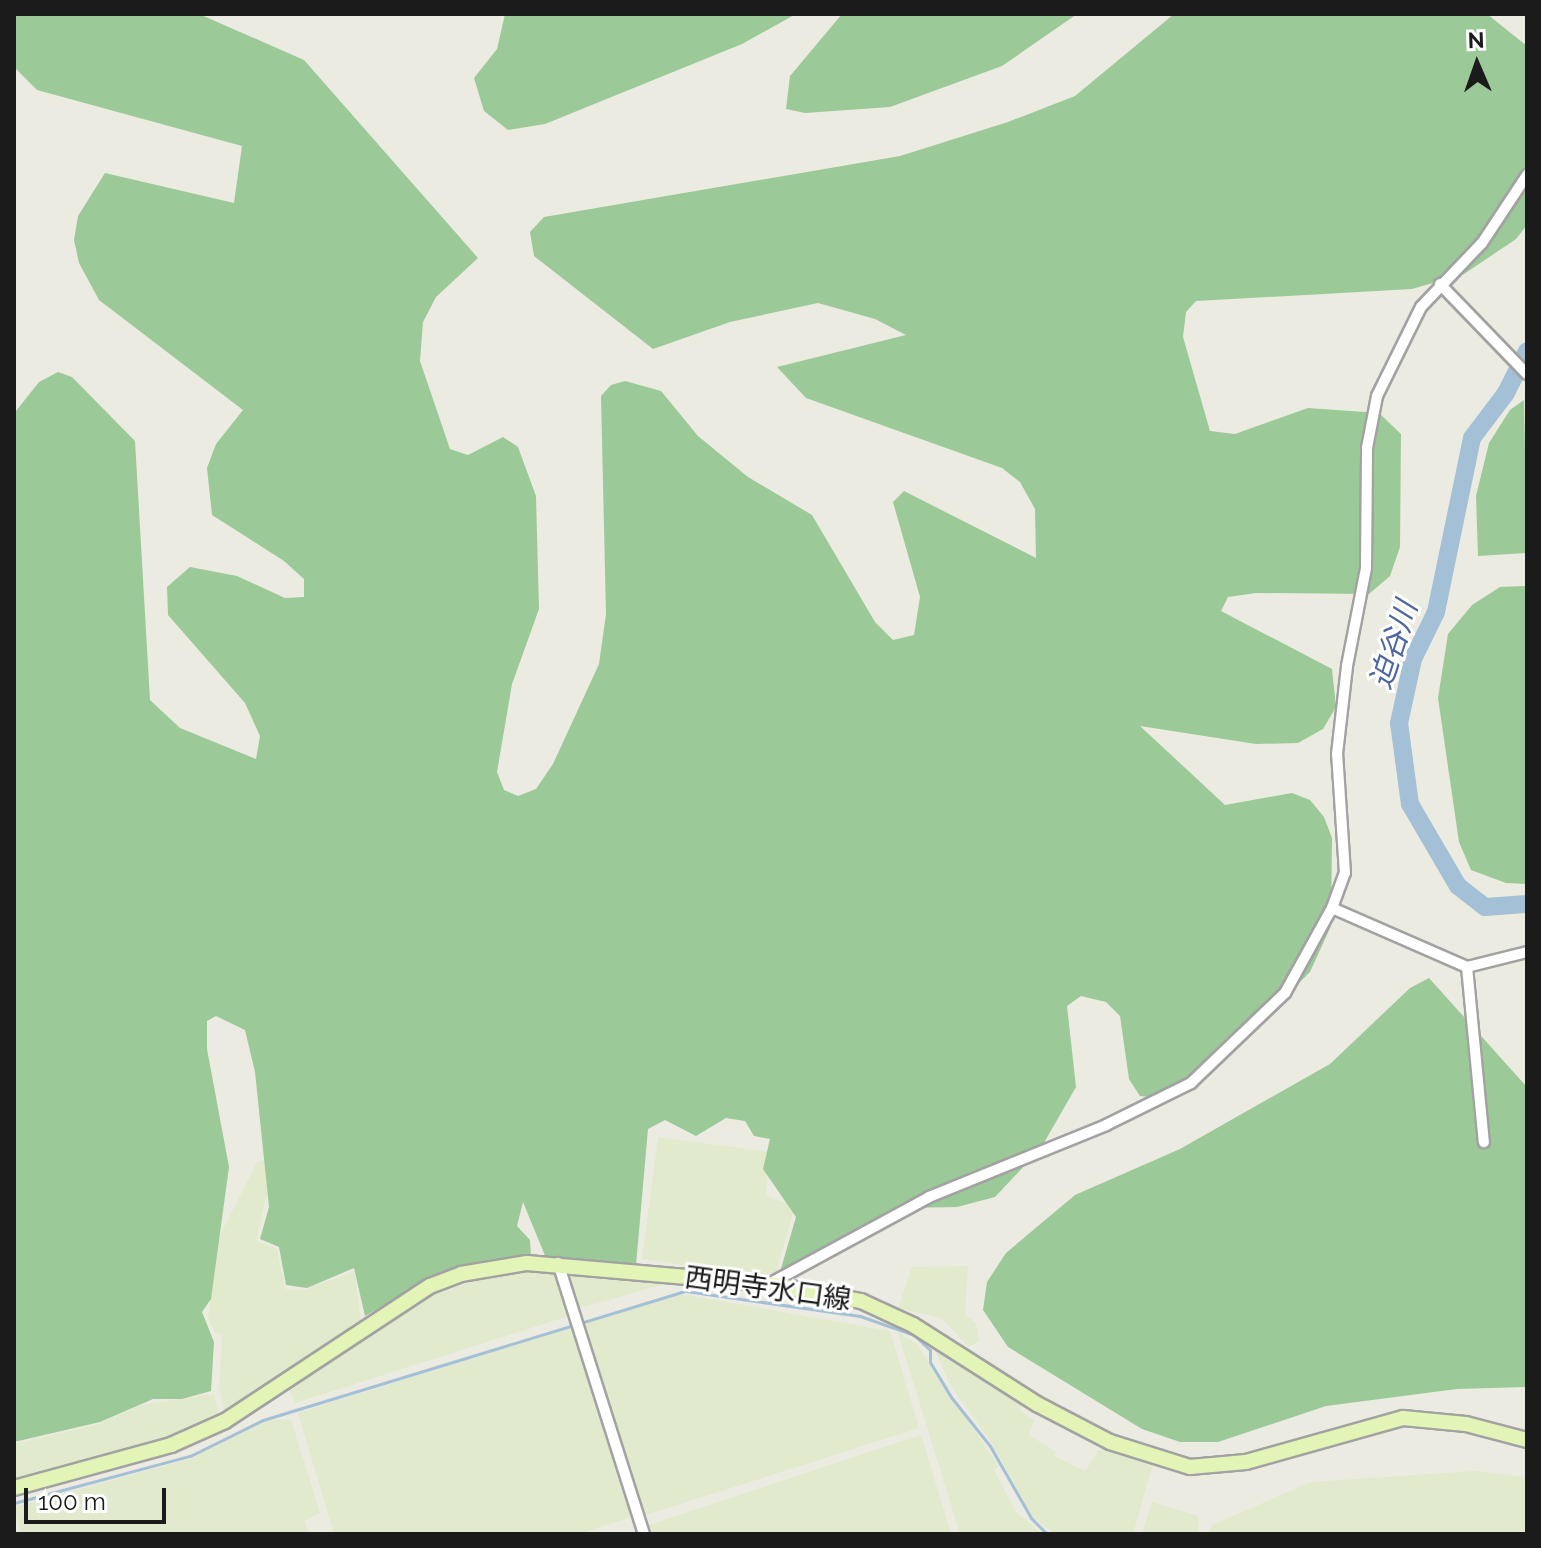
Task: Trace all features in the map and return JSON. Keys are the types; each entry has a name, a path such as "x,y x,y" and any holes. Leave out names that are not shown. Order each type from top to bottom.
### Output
{"main road":[{"name":"西明寺水口線","path":"14,1488 171,1445 225,1421 430,1286 493,1267 558,1263 769,1284 889,1311 1037,1404 1110,1442 1190,1467 1246,1462 1403,1418 1466,1424 1527,1440"}],"street":[{"path":"769,1284 929,1197 1106,1125 1191,1083 1285,993 1332,908 1345,873 1337,754 1366,568 1370,422 1408,328 1440,284 1482,243 1527,175"},
{"path":"1440,284 1527,374"},
{"path":"1332,908 1467,967 1527,952"},
{"path":"1467,967 1484,1142"},
{"path":"558,1263 644,1534"}],"green space":[{"path":"14,14 199,14 304,60 478,258 436,297 423,322 420,361 450,449 468,455 503,437 518,447 536,496 539,609 512,684 497,772 504,790 518,796 536,789 553,764 599,664 606,614 601,396 611,385 625,381 661,391 698,436 748,477 812,515 875,622 893,640 914,635 920,597 893,502 904,491 1036,558 1035,509 1020,482 1002,468 806,398 777,367 906,335 875,319 818,303 730,322 653,349 534,256 530,232 544,217 900,156 1008,122 1075,96 1174,14 1487,14 1527,46 1527,225 1516,239 1464,274 1412,289 1196,301 1186,312 1183,337 1210,431 1235,434 1308,408 1379,413 1401,434 1400,547 1390,576 1369,594 1256,593 1228,597 1221,611 1332,669 1336,707 1323,729 1298,743 1256,744 1140,726 1225,805 1292,793 1310,800 1324,817 1332,838 1331,926 1310,972 1193,1088 1165,1099 1140,1096 1129,1079 1120,1016 1106,1002 1081,996 1067,1006 1076,1087 1041,1148 995,1197 957,1207 905,1208 780,1272 796,1217 763,1169 770,1139 754,1136 745,1121 726,1118 696,1136 665,1120 648,1129 636,1265 546,1258 523,1202 517,1226 530,1240 531,1258 465,1268 412,1289 365,1316 354,1268 307,1288 286,1285 279,1247 260,1239 269,1207 255,1072 245,1030 216,1016 207,1021 207,1049 229,1167 211,1299 202,1312 214,1342 211,1391 182,1399 153,1399 100,1422 14,1442 16,411 39,382 58,372 72,377 135,441 150,700 180,728 256,759 260,736 245,703 168,615 167,587 190,567 237,576 285,598 304,597 304,579 284,561 212,515 207,468 216,444 243,410 99,300 79,263 74,240 78,216 105,173 234,203 242,146 37,90 14,67"},
{"path":"505,14 796,14 742,44 545,124 508,130 484,111 474,78 497,49"},
{"path":"842,14 1077,14 1002,66 890,107 805,113 786,109 790,76"},
{"path":"1524,400 1527,553 1478,556 1476,496 1489,443 1510,410"},
{"path":"1527,586 1527,884 1506,883 1471,870 1459,842 1438,698 1448,634 1472,605 1500,587"},
{"path":"1429,978 1527,1087 1527,1387 1457,1389 1326,1406 1218,1442 1180,1442 1142,1429 1008,1347 983,1310 987,1282 1006,1253 1075,1195 1180,1149 1330,1064 1410,988"},
{"path":"658,1137 769,1152 766,1196 795,1206 776,1272 757,1276 642,1259"},
{"path":"276,1156 256,1241 277,1249 285,1289 306,1290 354,1271 361,1320 225,1413 219,1389 222,1334 215,1333 208,1318 218,1239 257,1162"},
{"path":"968,1266 965,1315 976,1323 979,1341 969,1347 941,1318 898,1308 912,1267"},
{"path":"554,1270 569,1316 295,1403 289,1389 422,1298 500,1273"},
{"path":"571,1272 665,1284 577,1309 567,1278"},
{"path":"682,1294 890,1331 919,1428 646,1515 639,1508 581,1324"},
{"path":"570,1328 575,1329 631,1517 579,1534 334,1534 298,1413"},
{"path":"898,1333 916,1343 999,1467 994,1470 1016,1512 1043,1534 960,1534"},
{"path":"934,1349 1023,1402 1020,1410 1034,1420 1029,1435 1056,1452 1054,1456 1085,1471 1103,1445 1153,1464 1133,1534 1055,1534 1032,1517 989,1439 952,1388"},
{"path":"214,1394 219,1416 166,1440 14,1480 14,1444 99,1424 141,1405"},
{"path":"275,1419 291,1420 320,1513 304,1521 309,1534 21,1534 14,1507 190,1459 246,1428"},
{"path":"921,1435 951,1534 648,1534 649,1525"},
{"path":"1475,1471 1527,1477 1527,1534 1208,1534 1212,1525 1311,1482"},
{"path":"1152,1502 1198,1516 1199,1534 1142,1534"}],"waterway":[{"name":"迫谷川","path":"1527,351 1506,393 1472,438 1436,612 1413,659 1399,723 1410,804 1458,886 1485,907 1527,904"},
{"path":"14,1503 190,1456 263,1420 686,1291 860,1316 914,1335 930,1350 930,1362 951,1397 990,1446 1031,1518 1047,1534"}]}
